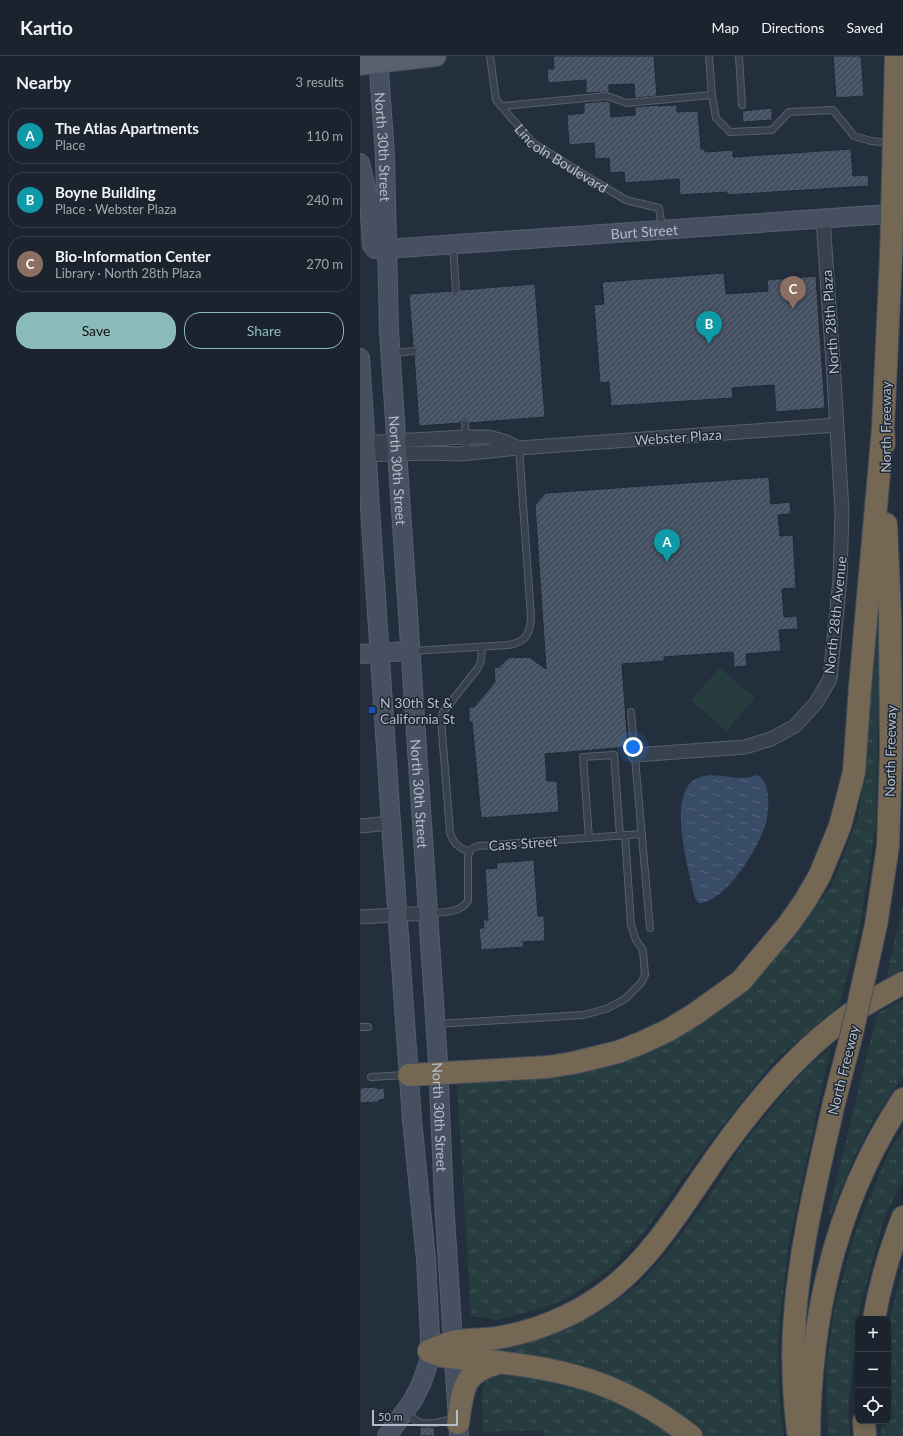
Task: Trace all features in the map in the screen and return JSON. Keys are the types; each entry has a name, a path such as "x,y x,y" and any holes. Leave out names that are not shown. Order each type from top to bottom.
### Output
{"highway":[{"name":"North Freeway","path":"799,1436 793,1372 794,1330 804,1244 810,1207 852,1033 876,925 888,846 891,752 890,640 883,428 891,257 896,56"},
{"path":"409,1075 548,1066 573,1063 618,1052 667,1031 695,1014 741,981 788,925 805,901 820,875 840,826 854,772 883,428"},
{"path":"888,846 901,765 903,730"},
{"path":"429,1351 442,1356 453,1350 522,1332 580,1309 610,1289 642,1259 745,1119 786,1070 835,1025 866,1004 903,983"},
{"path":"809,1436 815,1337 820,1302 832,1256 842,1223 858,1183 886,1126 903,1099"},
{"path":"875,1316 887,1263 903,1217"},
{"path":"453,1350 499,1363 549,1369 601,1384 650,1407 691,1436"},
{"path":"458,1425 465,1385 471,1376 478,1370 499,1363"},
{"path":"864,1424 864,1436"}],"main road":[{"path":"372,61 436,56"},
{"name":"North 30th Street","path":"372,61 385,156 386,249 390,353 436,1024 444,1201 458,1425"},
{"path":"360,163 369,201 372,245 376,249 386,249"},
{"name":"Burt Street","path":"386,249 903,213"},
{"name":"North 30th Street","path":"360,358 363,449 409,1075 426,1259 429,1351"},
{"path":"360,654 410,651"},
{"path":"387,1436 404,1412 422,1382 428,1365 429,1351"}],"street":[{"name":"North 28th Plaza","path":"823,219 836,425"},
{"name":"Webster Plaza","path":"397,447 432,453 467,454 519,448 836,425"},
{"name":"North 28th Avenue","path":"635,755 745,747 771,739 795,726 816,703 830,679 840,574 842,494 836,425"},
{"name":"Webster Plaza","path":"363,449 397,447 465,437 498,439 519,448"},
{"path":"360,826 391,824"},
{"name":"Cass Street","path":"360,917 428,913"}],"lane":[{"name":"Lincoln Boulevard","path":"490,56 496,100 533,143 626,200 659,208 662,230"},
{"path":"709,56 712,95 716,118 730,132 772,130 789,112 833,110 854,136 871,141 903,145"},
{"path":"739,56 742,105"},
{"path":"502,106 607,96 627,103 712,95"},
{"path":"453,244 456,290"},
{"path":"390,353 413,352"},
{"path":"465,423 467,454"},
{"path":"410,651 515,644 525,638 530,631 531,617 519,448"},
{"path":"469,852 456,844 452,839 450,832 441,720 443,712 478,668 481,661 482,647"},
{"path":"631,712 650,928"},
{"path":"436,1024 583,1015 606,1009 625,999 641,983 645,975 643,950 636,940 631,926 614,755 584,757 589,838"},
{"name":"Cass Street","path":"428,913 458,910 463,908 468,901 469,852 478,846 642,834"},
{"path":"360,1027 368,1027"},
{"path":"371,1077 409,1075"},
{"path":"404,1412 418,1422 458,1425"}],"green space":[{"path":"880,619 876,823 859,932 839,1005 775,1060 715,1135 644,1232 609,1269 575,1294 550,1306 499,1320 471,1316 457,1081 590,1067 747,986 790,941 832,885 858,817 867,747 872,620"},
{"path":"720,668 755,698 726,731 691,700"},
{"path":"903,901 903,969 886,979 902,909"},
{"path":"903,999 903,1077 875,1117 854,1157 830,1216 830,1206 877,1014"},
{"path":"830,1049 788,1248 778,1338 780,1414 783,1436 703,1436 689,1424 490,1354 491,1348 540,1337 599,1313 640,1283 671,1248 709,1197 742,1145 779,1099 808,1066"},
{"path":"903,1130 903,1180 884,1218 858,1316 855,1316 855,1344 848,1410 850,1436 828,1436 826,1364 835,1305 856,1230 889,1152"},
{"path":"903,1266 903,1436 881,1436 881,1424 891,1424 890,1316"},
{"path":"491,1374 547,1379 598,1394 645,1417 672,1436 545,1436 544,1430 483,1432 482,1388"}],"water":[{"path":"714,775 743,778 757,775 762,778 765,784 768,798 766,821 761,836 748,861 730,885 720,894 699,903 695,898 684,851 681,813 683,797 689,784 700,777"}],"building":[{"path":"553,56 654,56 657,96 635,98 634,84 609,85 609,92 586,93 586,80 548,83 547,69 554,69"},
{"path":"833,56 861,56 864,96 836,98"},
{"path":"610,102 611,117 635,115 635,107 658,105 677,105 677,112 698,111 701,149 705,149 705,152 733,150 733,157 851,149 853,176 868,175 869,186 727,195 727,192 680,195 679,179 625,183 624,172 610,173 609,158 595,159 594,143 569,145 567,115 584,113 584,103"},
{"path":"772,108 772,120 743,122 742,111"},
{"path":"724,273 726,294 768,291 767,280 816,276 825,408 776,412 774,385 732,388 733,398 611,406 609,382 600,383 594,305 604,304 602,282"},
{"path":"535,284 545,417 469,423 467,419 464,419 461,423 419,426 414,355 417,351 416,348 413,347 409,294 452,291 454,294 457,294 460,290"},
{"path":"769,477 771,504 790,502 791,514 778,515 780,536 793,535 796,588 782,589 784,617 797,616 798,629 779,630 781,651 746,654 747,666 734,667 733,652 664,657 664,661 622,664 628,747 545,754 547,781 557,781 559,812 481,818 472,722 469,722 469,707 474,707 495,682 494,668 499,667 508,658 529,657 546,669 535,505 546,493"},
{"path":"534,860 538,916 544,916 545,941 523,942 524,947 481,950 479,928 484,928 483,920 488,920 485,869 497,868 496,863"},
{"path":"377,1087 377,1089 384,1088 385,1099 379,1100 379,1102 360,1103 360,1088"},
{"path":"420,1427 434,1428 435,1436 420,1436"}],"place":[{"name":"Bio-Information Center","path":"793,309"},
{"name":"Boyne Building","path":"709,344"},
{"name":"The Atlas Apartments","path":"667,562"},
{"name":"N 30th St & California St","path":"372,710"}]}
